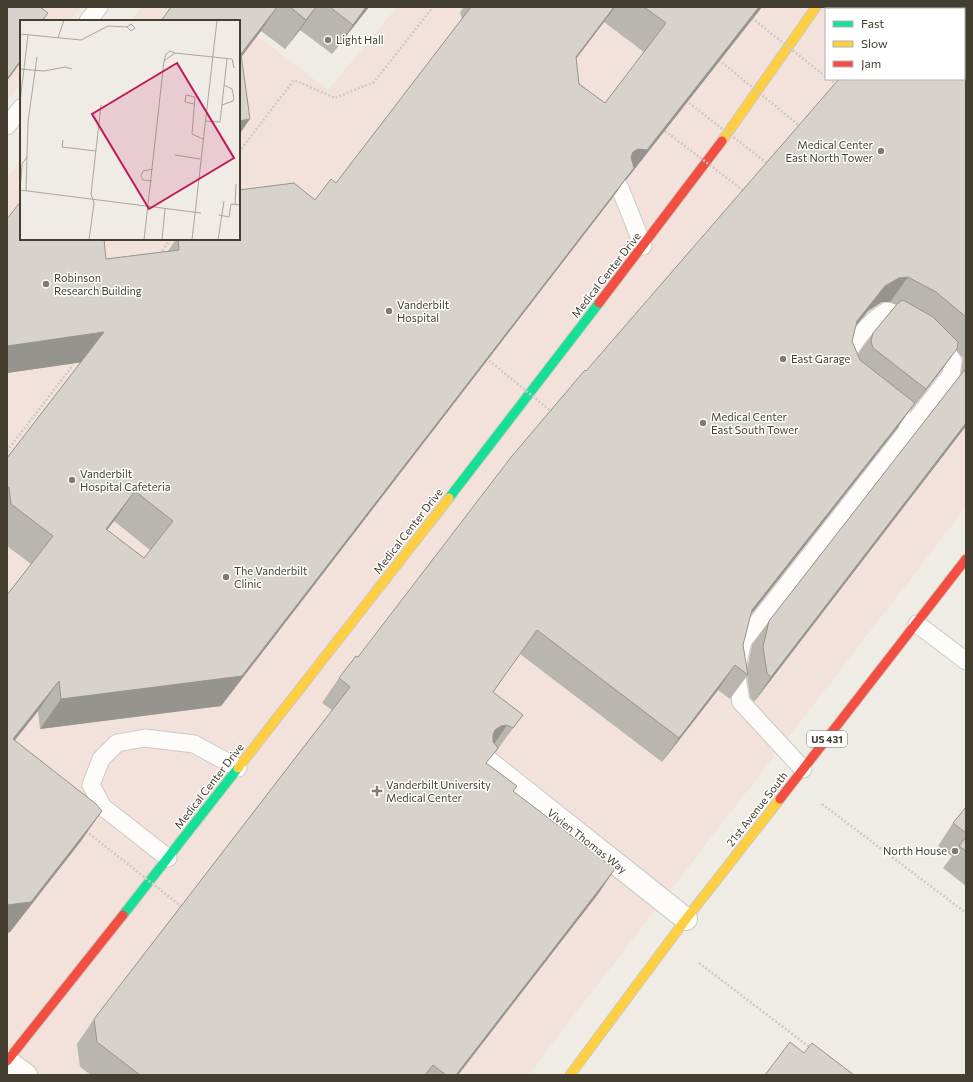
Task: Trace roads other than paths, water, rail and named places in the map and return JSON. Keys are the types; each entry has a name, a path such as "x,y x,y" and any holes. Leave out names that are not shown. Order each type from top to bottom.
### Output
{"street":[{"name":"Medical Center Drive","path":"7,1061 342,637 643,246 712,156 816,7"},
{"name":"21st Avenue South","path":"570,1075 686,919 917,624 966,559"},
{"name":"Vivien Thomas Way","path":"488,762 686,919"},
{"path":"7,1061 26,1075"}],"lane":[{"path":"89,20 99,7"},
{"path":"7,126 20,109"},
{"path":"620,188 643,246"},
{"path":"803,769 741,702 736,671 743,641 951,375 953,361 946,350 898,314 887,311 876,317 848,351 845,363 850,376 855,380"},
{"path":"872,393 901,416 906,421 909,429"},
{"path":"917,624 966,660"},
{"path":"168,858 103,806 91,785 101,759 117,743 145,738 194,744 238,768"}],"place":[{"name":"Light Hall","path":"328,40"},
{"name":"Medical Center East North Tower","path":"881,151"},
{"name":"Robinson Research Building","path":"46,284"},
{"name":"Vanderbilt Hospital","path":"389,311"},
{"name":"East Garage","path":"783,359"},
{"name":"Medical Center East South Tower","path":"703,423"},
{"name":"Vanderbilt Hospital Cafeteria","path":"72,480"},
{"name":"The Vanderbilt Clinic","path":"226,577"},
{"name":"Vanderbilt University Medical Center","path":"377,791"},
{"name":"North House","path":"955,851"}]}
